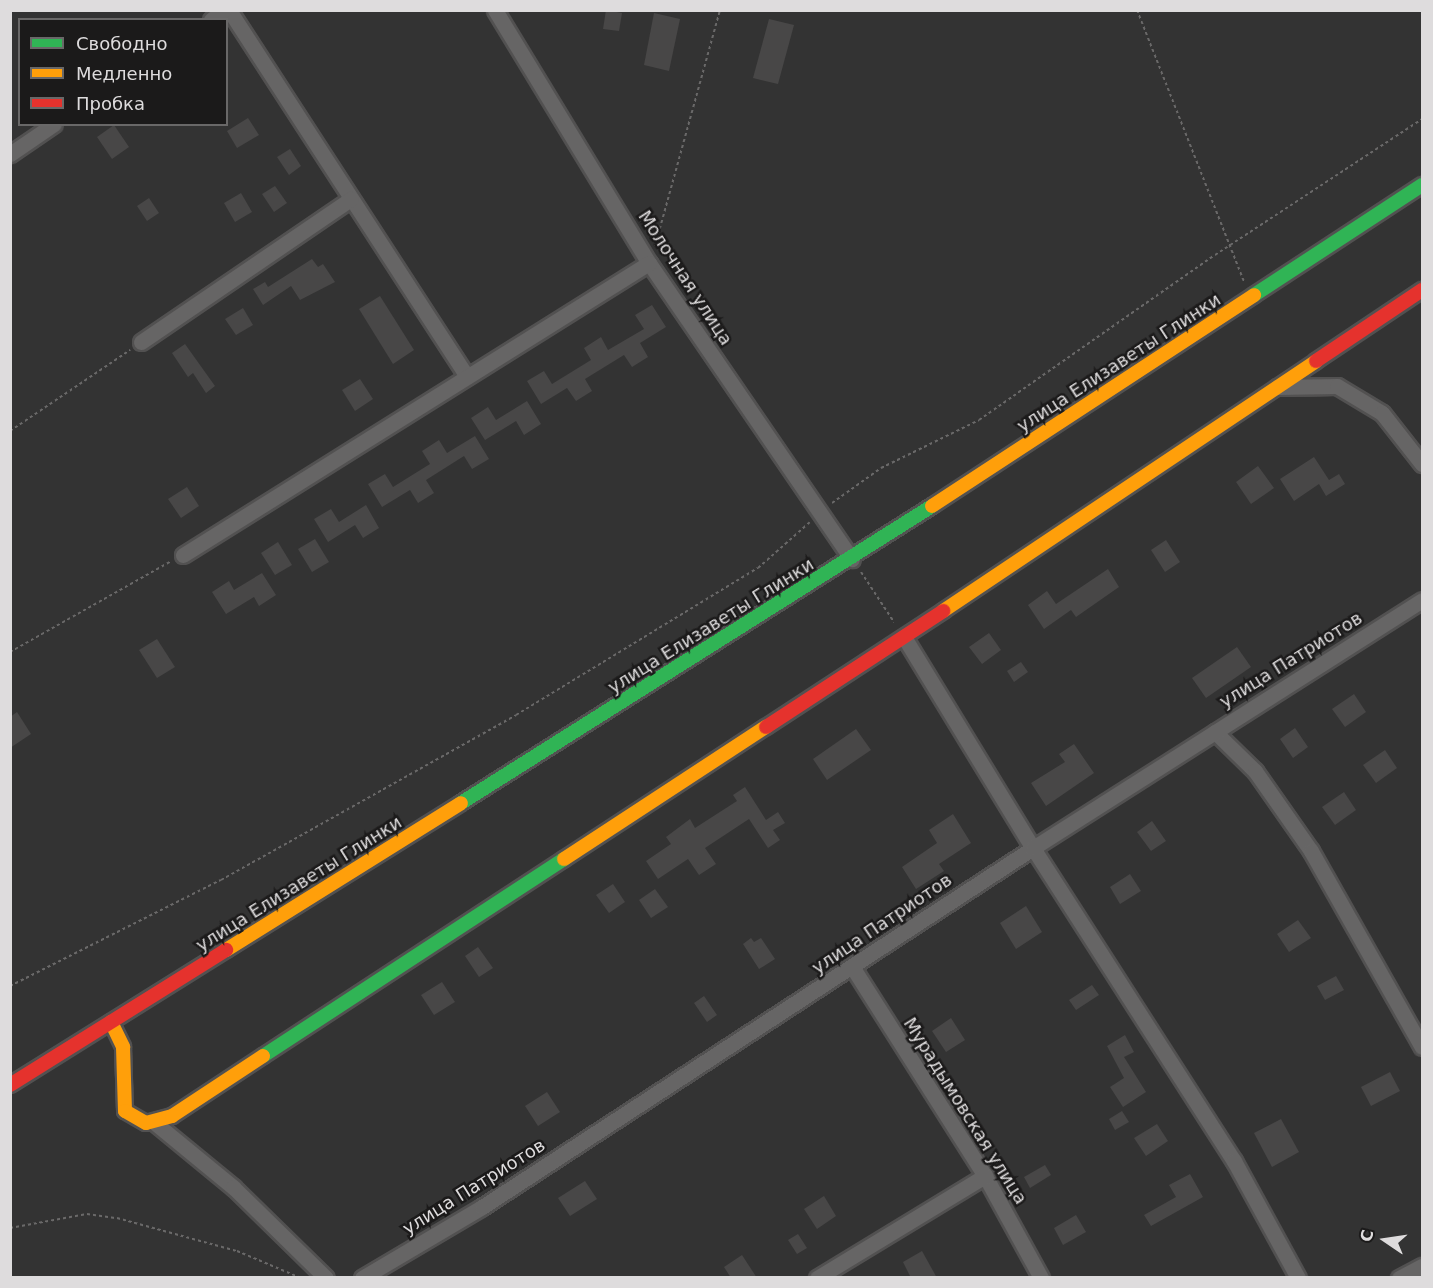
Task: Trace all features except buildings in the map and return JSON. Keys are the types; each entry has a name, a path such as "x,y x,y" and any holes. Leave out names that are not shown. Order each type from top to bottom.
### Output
{"street":[{"path":"229,10 467,377"},
{"name":"Молочная улица","path":"495,10 649,263 852,559"},
{"path":"10,154 51,126"},
{"name":"улица Елизаветы Глинки","path":"10,1085 852,559 1422,185"},
{"path":"141,342 351,199"},
{"path":"183,555 649,263"},
{"path":"155,1123 172,1116 904,637 1422,290"},
{"path":"1274,387 1337,386 1382,413 1422,464"},
{"name":"улица Патриотов","path":"362,1278 482,1207 853,968 1033,848 1422,600"},
{"path":"904,637 1033,848 1234,1161 1298,1278"},
{"path":"1215,732 1255,771 1311,851 1422,1047"},
{"name":"Мурадымовская улица","path":"853,968 985,1176 1041,1278"},
{"path":"111,1022 123,1047 125,1111 136,1120 155,1123 233,1187 326,1278"},
{"path":"817,1278 985,1176"},
{"path":"1399,1278 1422,1266"}],"path":[{"path":"649,263 720,10"},
{"path":"1137,10 1231,244 1250,298"},
{"path":"10,986 222,880 516,716 758,568 821,512 881,468 979,420 1231,244 1422,119"},
{"path":"10,431 141,342"},
{"path":"10,652 183,555"},
{"path":"852,559 904,637"},
{"path":"10,1228 87,1214 117,1218 237,1251 301,1278"}],"traffic: fast":[{"path":"1254,295 1422,185"},
{"path":"461,803 932,506"},
{"path":"263,1056 564,859"}],"traffic: slow":[{"path":"932,506 1254,295"},
{"path":"943,611 1316,361"},
{"path":"564,859 766,727"},
{"path":"226,950 461,803"},
{"path":"111,1022 123,1047 125,1111 146,1123 172,1116 263,1056"}],"traffic: jam":[{"path":"1316,361 1422,290"},
{"path":"766,727 943,611"},
{"path":"10,1085 226,950"}]}
